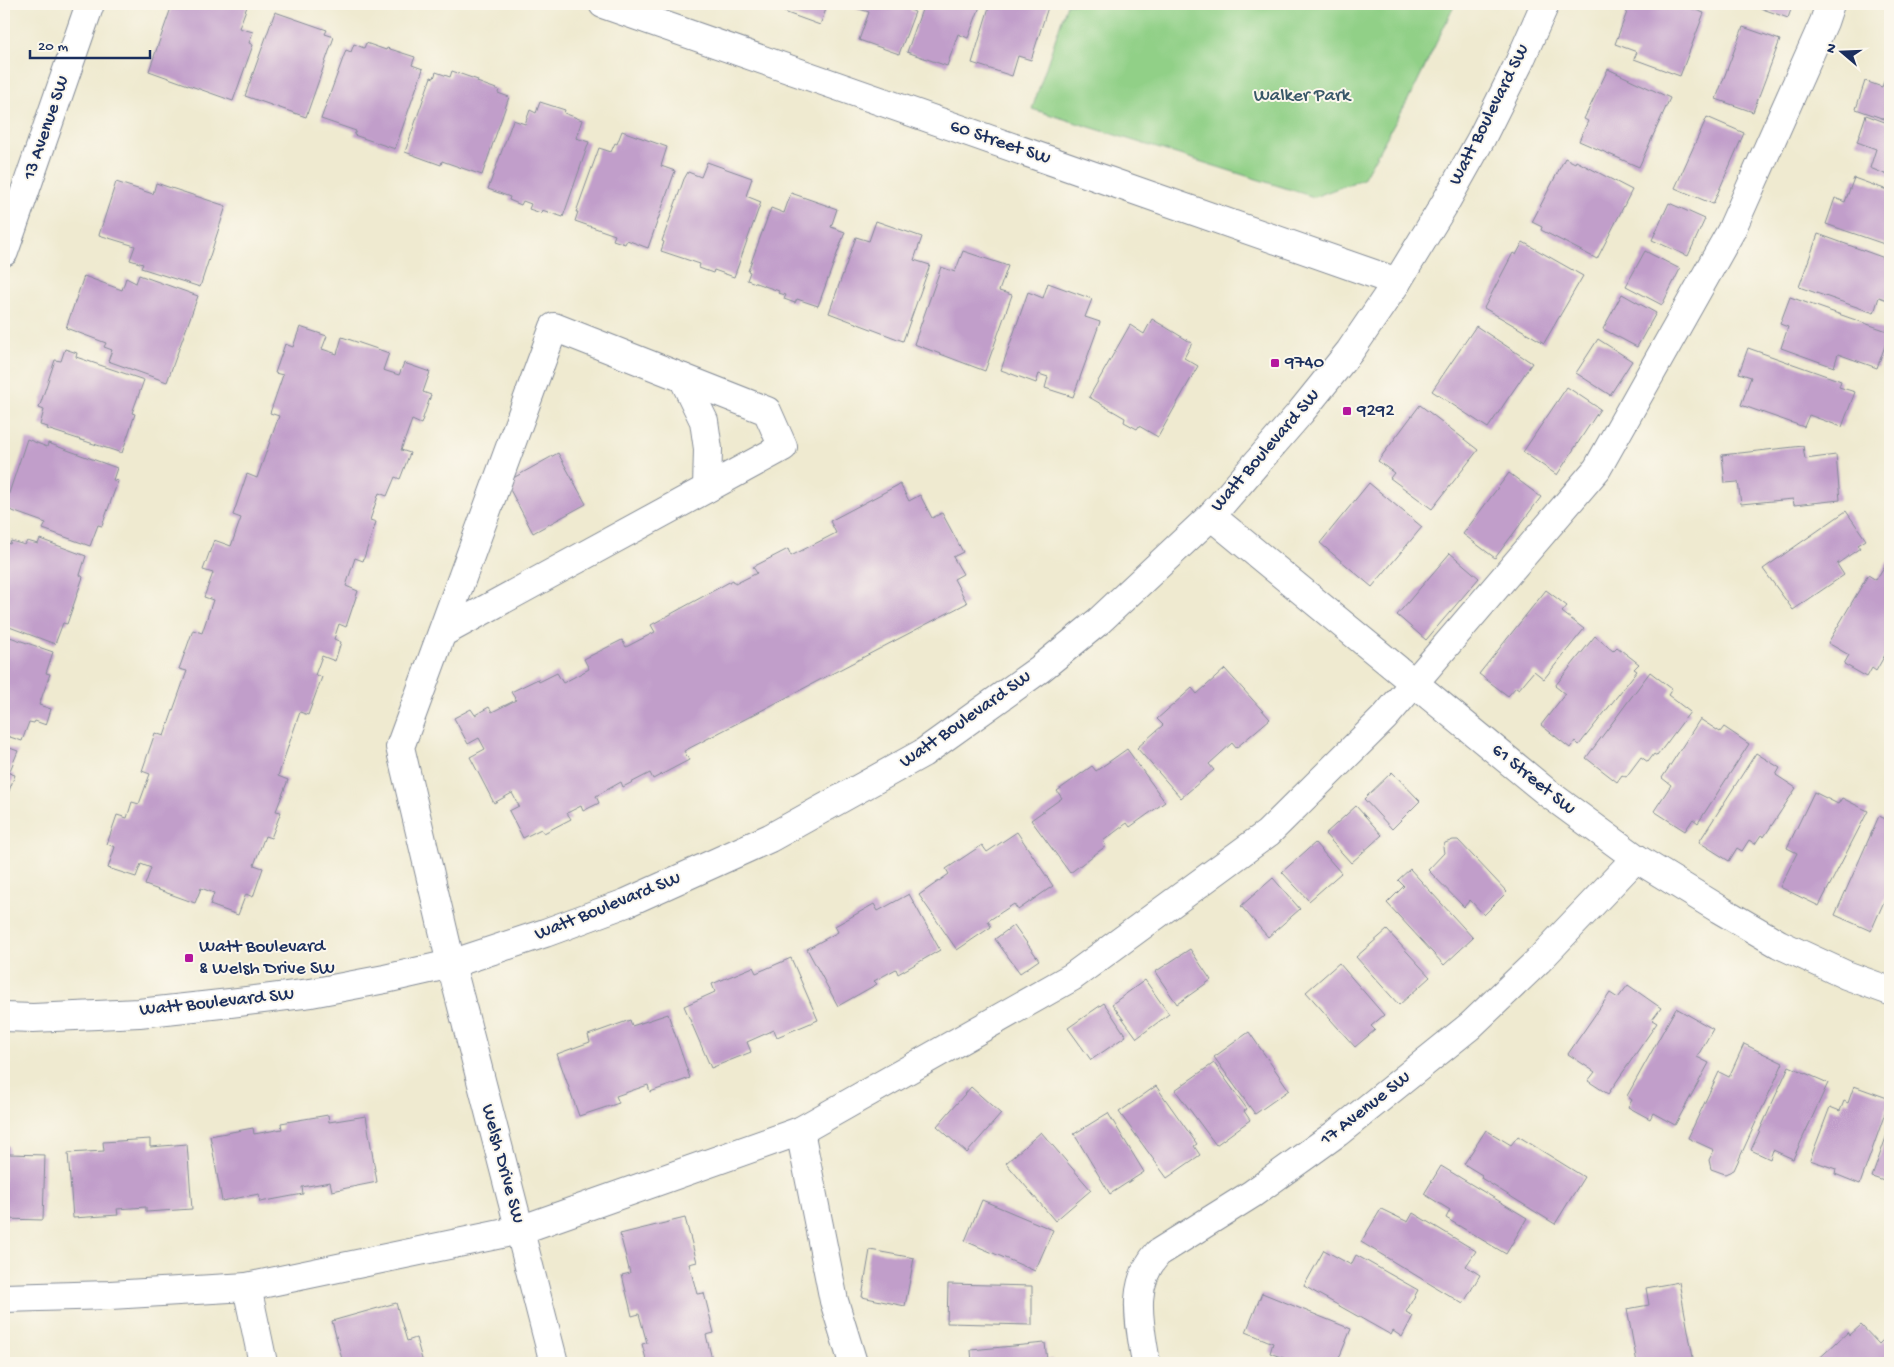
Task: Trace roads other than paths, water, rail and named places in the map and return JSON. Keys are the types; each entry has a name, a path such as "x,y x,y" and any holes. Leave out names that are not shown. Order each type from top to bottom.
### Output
{"street":[{"name":"13 Avenue SW","path":"4,252 90,4"},
{"name":"60 Street SW","path":"603,4 1397,282"},
{"name":"Watt Boulevard SW","path":"4,1017 33,1018 139,1013 230,1003 310,993 451,964 626,904 770,838 923,753 1040,669 1099,621 1211,516 1300,413 1344,359 1397,282 1444,205 1481,139 1519,63 1545,4"},
{"path":"4,1298 110,1295 247,1287 520,1230 800,1131 1072,978 1268,833 1385,717 1415,684 1597,469 1731,231 1824,22 1830,4"},
{"name":"Welsh Drive SW","path":"554,1363 451,964 400,746 554,327 683,378"},
{"path":"442,633 783,447 767,411 683,378"},
{"path":"683,378 704,421 708,449 707,488"},
{"name":"61 Street SW","path":"1211,516 1549,794 1636,858 1779,944 1846,975 1890,992"},
{"name":"17 Avenue SW","path":"1146,1363 1138,1304 1142,1278 1149,1263 1158,1253 1252,1194 1337,1133 1470,1026 1538,961 1636,858"},
{"path":"800,1131 834,1301 853,1363"},
{"path":"247,1287 264,1363"}],"place":[{"name":"9740","path":"1275,363"},
{"name":"9292","path":"1347,411"},
{"name":"Watt Boulevard & Welsh Drive SW","path":"189,958"}],"park label":[{"name":"Walker Park","path":"1302,96"}]}
